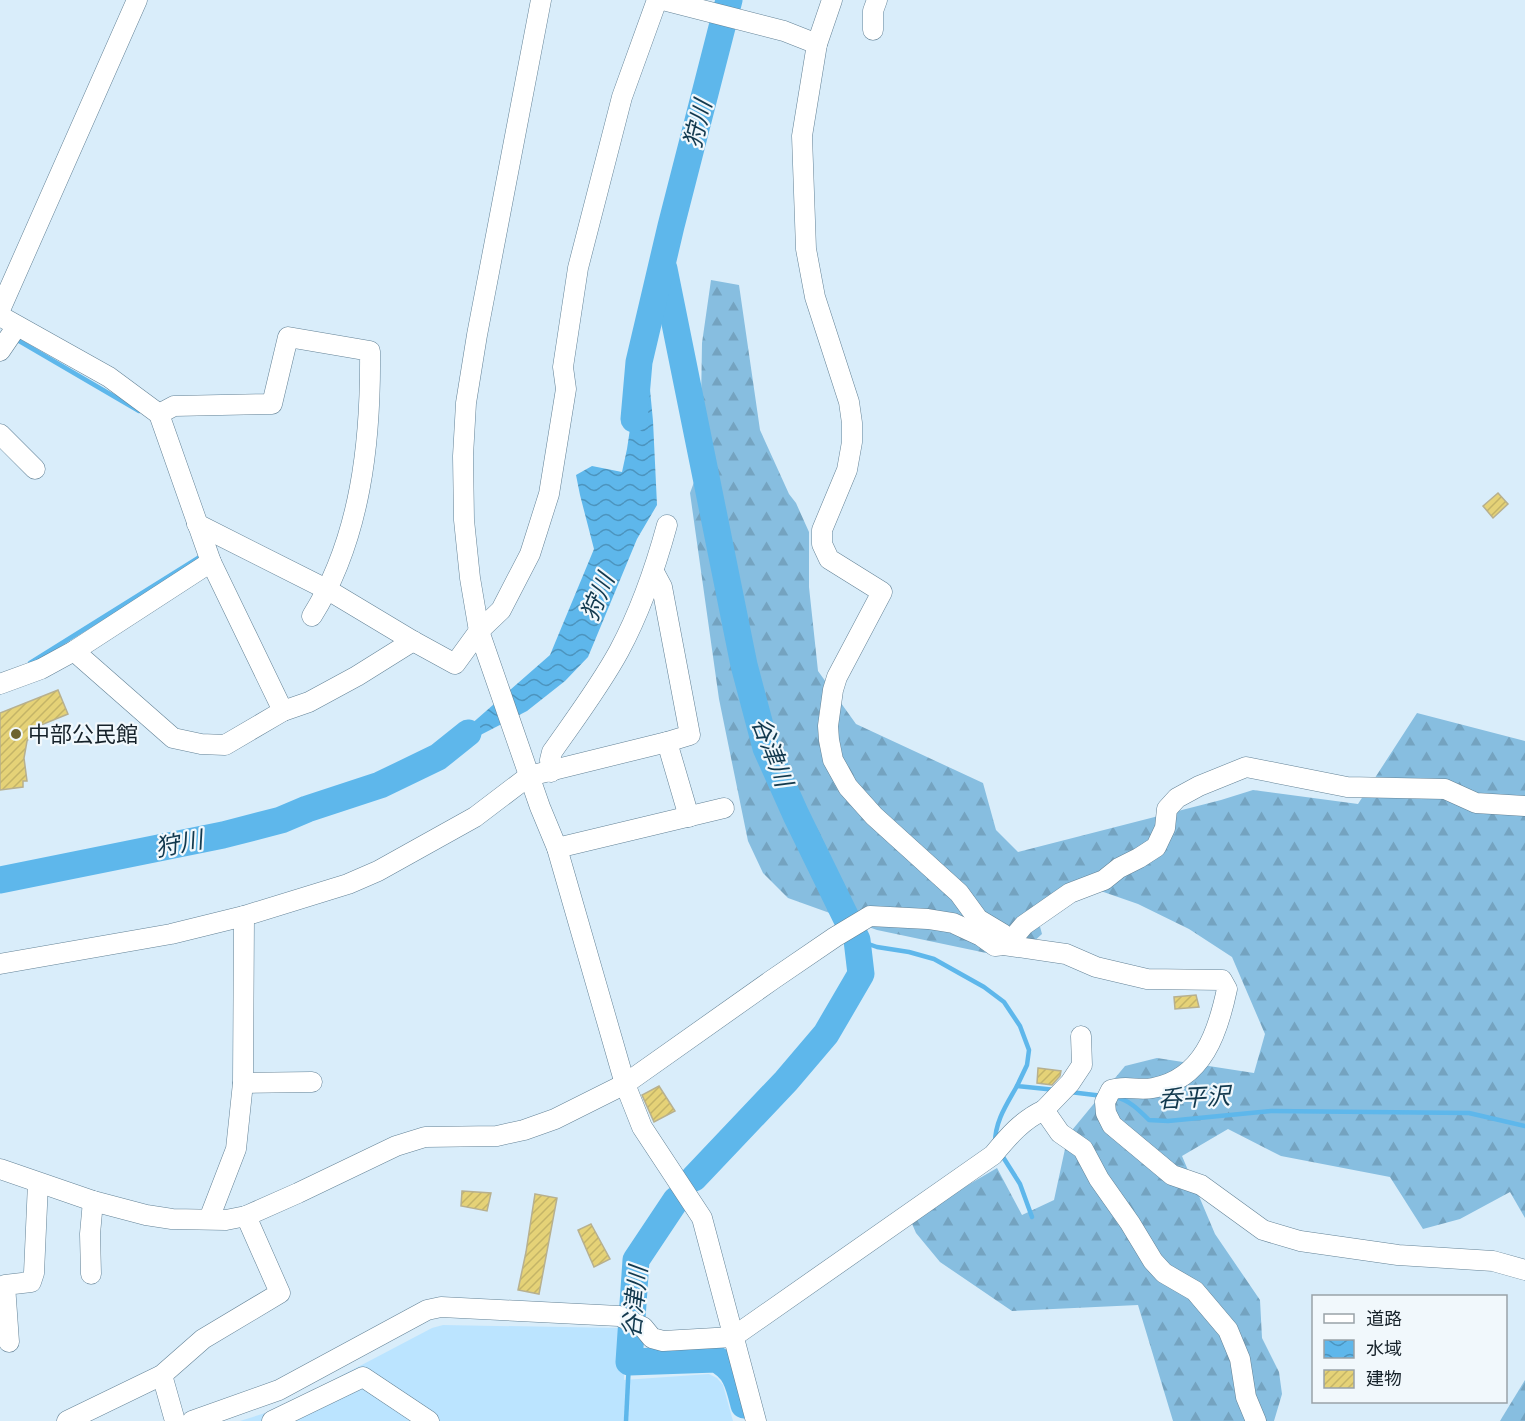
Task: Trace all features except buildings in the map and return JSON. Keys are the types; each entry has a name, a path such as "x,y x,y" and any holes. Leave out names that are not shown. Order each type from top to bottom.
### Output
{"street":[{"path":"0,310 137,0"},
{"path":"541,0 466,403 463,456 464,520 470,578 482,639 529,776 557,848 625,1084 642,1127 702,1218 756,1421"},
{"path":"832,0 818,44 802,136 806,249 815,297 849,402 852,423 850,458 822,530 822,544 829,558 882,592 837,677 833,690 828,726 833,760 848,787 867,809 959,893 978,919 1008,942 1065,954 1096,966 1147,979 1222,980 1227,989 1222,1015 1214,1038 1201,1059 1173,1083 1139,1090 1122,1087 1111,1090 1105,1102 1106,1113 1112,1125 1172,1175 1202,1185 1263,1230 1300,1241 1398,1255 1493,1261 1525,1270"},
{"path":"873,30 873,11 877,0"},
{"path":"197,524 328,590 455,664 482,639 501,610 530,554 549,494 566,389 563,367 578,268 622,97 664,1 784,32 818,44"},
{"path":"0,316 109,377 159,414 211,562 283,711"},
{"path":"0,351 17,326"},
{"path":"159,414 174,406 272,404 288,337 370,351 370,396 361,482 352,524 328,590 312,616"},
{"path":"0,434 35,469"},
{"path":"551,772 552,752 620,650 654,572 668,525"},
{"path":"0,684 40,669 74,651 211,562"},
{"path":"0,964 171,934 348,884 378,871 475,817 529,776 690,735 662,587 654,572"},
{"path":"74,651 173,738 201,744 225,745 283,711 309,702 357,676 413,641"},
{"path":"667,742 689,817"},
{"path":"0,1169 93,1201 146,1215 226,1220 246,1216 298,1194 396,1146 425,1137 497,1136 524,1130 555,1119 625,1084 772,980 870,916 928,919 953,923 981,936 995,946 1008,942 1024,925 1070,893 1104,880 1119,868 1156,847 1165,828 1167,808 1177,798 1199,786 1246,767 1347,787 1445,789 1476,803 1525,806"},
{"path":"557,848 724,808"},
{"path":"209,1219 236,1149 243,1083 244,915"},
{"path":"192,1421 279,1390 427,1310 441,1307 619,1316 643,1327 652,1338 663,1341 733,1337 993,1155 1016,1127 1044,1110 1070,1083 1082,1065 1081,1036"},
{"path":"243,1083 312,1082"},
{"path":"1044,1110 1060,1133 1083,1149 1099,1179 1153,1261 1164,1273 1195,1291 1228,1330 1240,1359 1246,1397 1256,1421"},
{"path":"9,1342 5,1285 31,1282 34,1273 38,1182"},
{"path":"91,1274 90,1234 93,1201"},
{"path":"67,1421 162,1375 203,1339 280,1293 246,1216"},
{"path":"162,1375 175,1421"},
{"path":"272,1421 363,1377 429,1421"}],"shaded area":[{"path":"443,1325 619,1328 624,1342 624,1380 709,1374 723,1385 733,1421 240,1421 278,1409 432,1328"}],"green space":[{"path":"711,280 739,285 760,430 809,532 809,587 818,671 856,724 983,783 996,830 1018,852 1253,790 1358,804 1417,713 1525,741 1525,1218 1510,1192 1460,1219 1423,1229 1390,1177 1281,1156 1228,1129 1182,1156 1215,1234 1260,1300 1262,1338 1279,1372 1282,1394 1274,1421 1173,1421 1138,1305 1012,1311 940,1262 916,1233 910,1219 997,1168 1022,1215 1054,1200 1068,1135 1125,1066 1157,1058 1254,1073 1265,1034 1232,957 1189,929 1138,904 1072,881 1035,908 1042,934 1032,943 991,954 877,930 788,898 763,873 748,841 719,699 690,493 700,466 702,343"},
{"path":"1525,1380 1525,1421 1500,1421 1503,1416"}],"water":[{"path":"642,349 649,379 657,505 637,539 588,657 565,681 527,711 428,762 550,655 594,549 576,475 592,466 622,472"}],"waterway":[{"name":"狩川","path":"634,419 639,362 729,0"},
{"name":"谷津川","path":"664,269 744,665 766,748 857,940 861,974 826,1034 786,1081 694,1178"},
{"path":"14,338 139,411"},
{"path":"30,663 203,555"},
{"name":"狩川","path":"0,880 223,835 281,820 380,785 438,757 468,733"},
{"name":"呑平沢","path":"857,940 877,947 934,959 984,987 1004,1002 1020,1026 1029,1050 1027,1065 1017,1086 1056,1090"},
{"path":"995,1143 999,1120 1017,1086"},
{"name":"呑平沢","path":"1070,1092 1103,1096"},
{"name":"呑平沢","path":"1115,1097 1129,1103 1149,1120 1168,1121 1271,1111 1469,1113 1525,1126"},
{"path":"1003,1157 1020,1184 1032,1217"},
{"name":"谷津川","path":"676,1200 636,1260 629,1362 716,1359 732,1373 744,1405"},
{"path":"626,1421 629,1362"}],"place":[{"name":"中部公民館","path":"16,734"}]}
